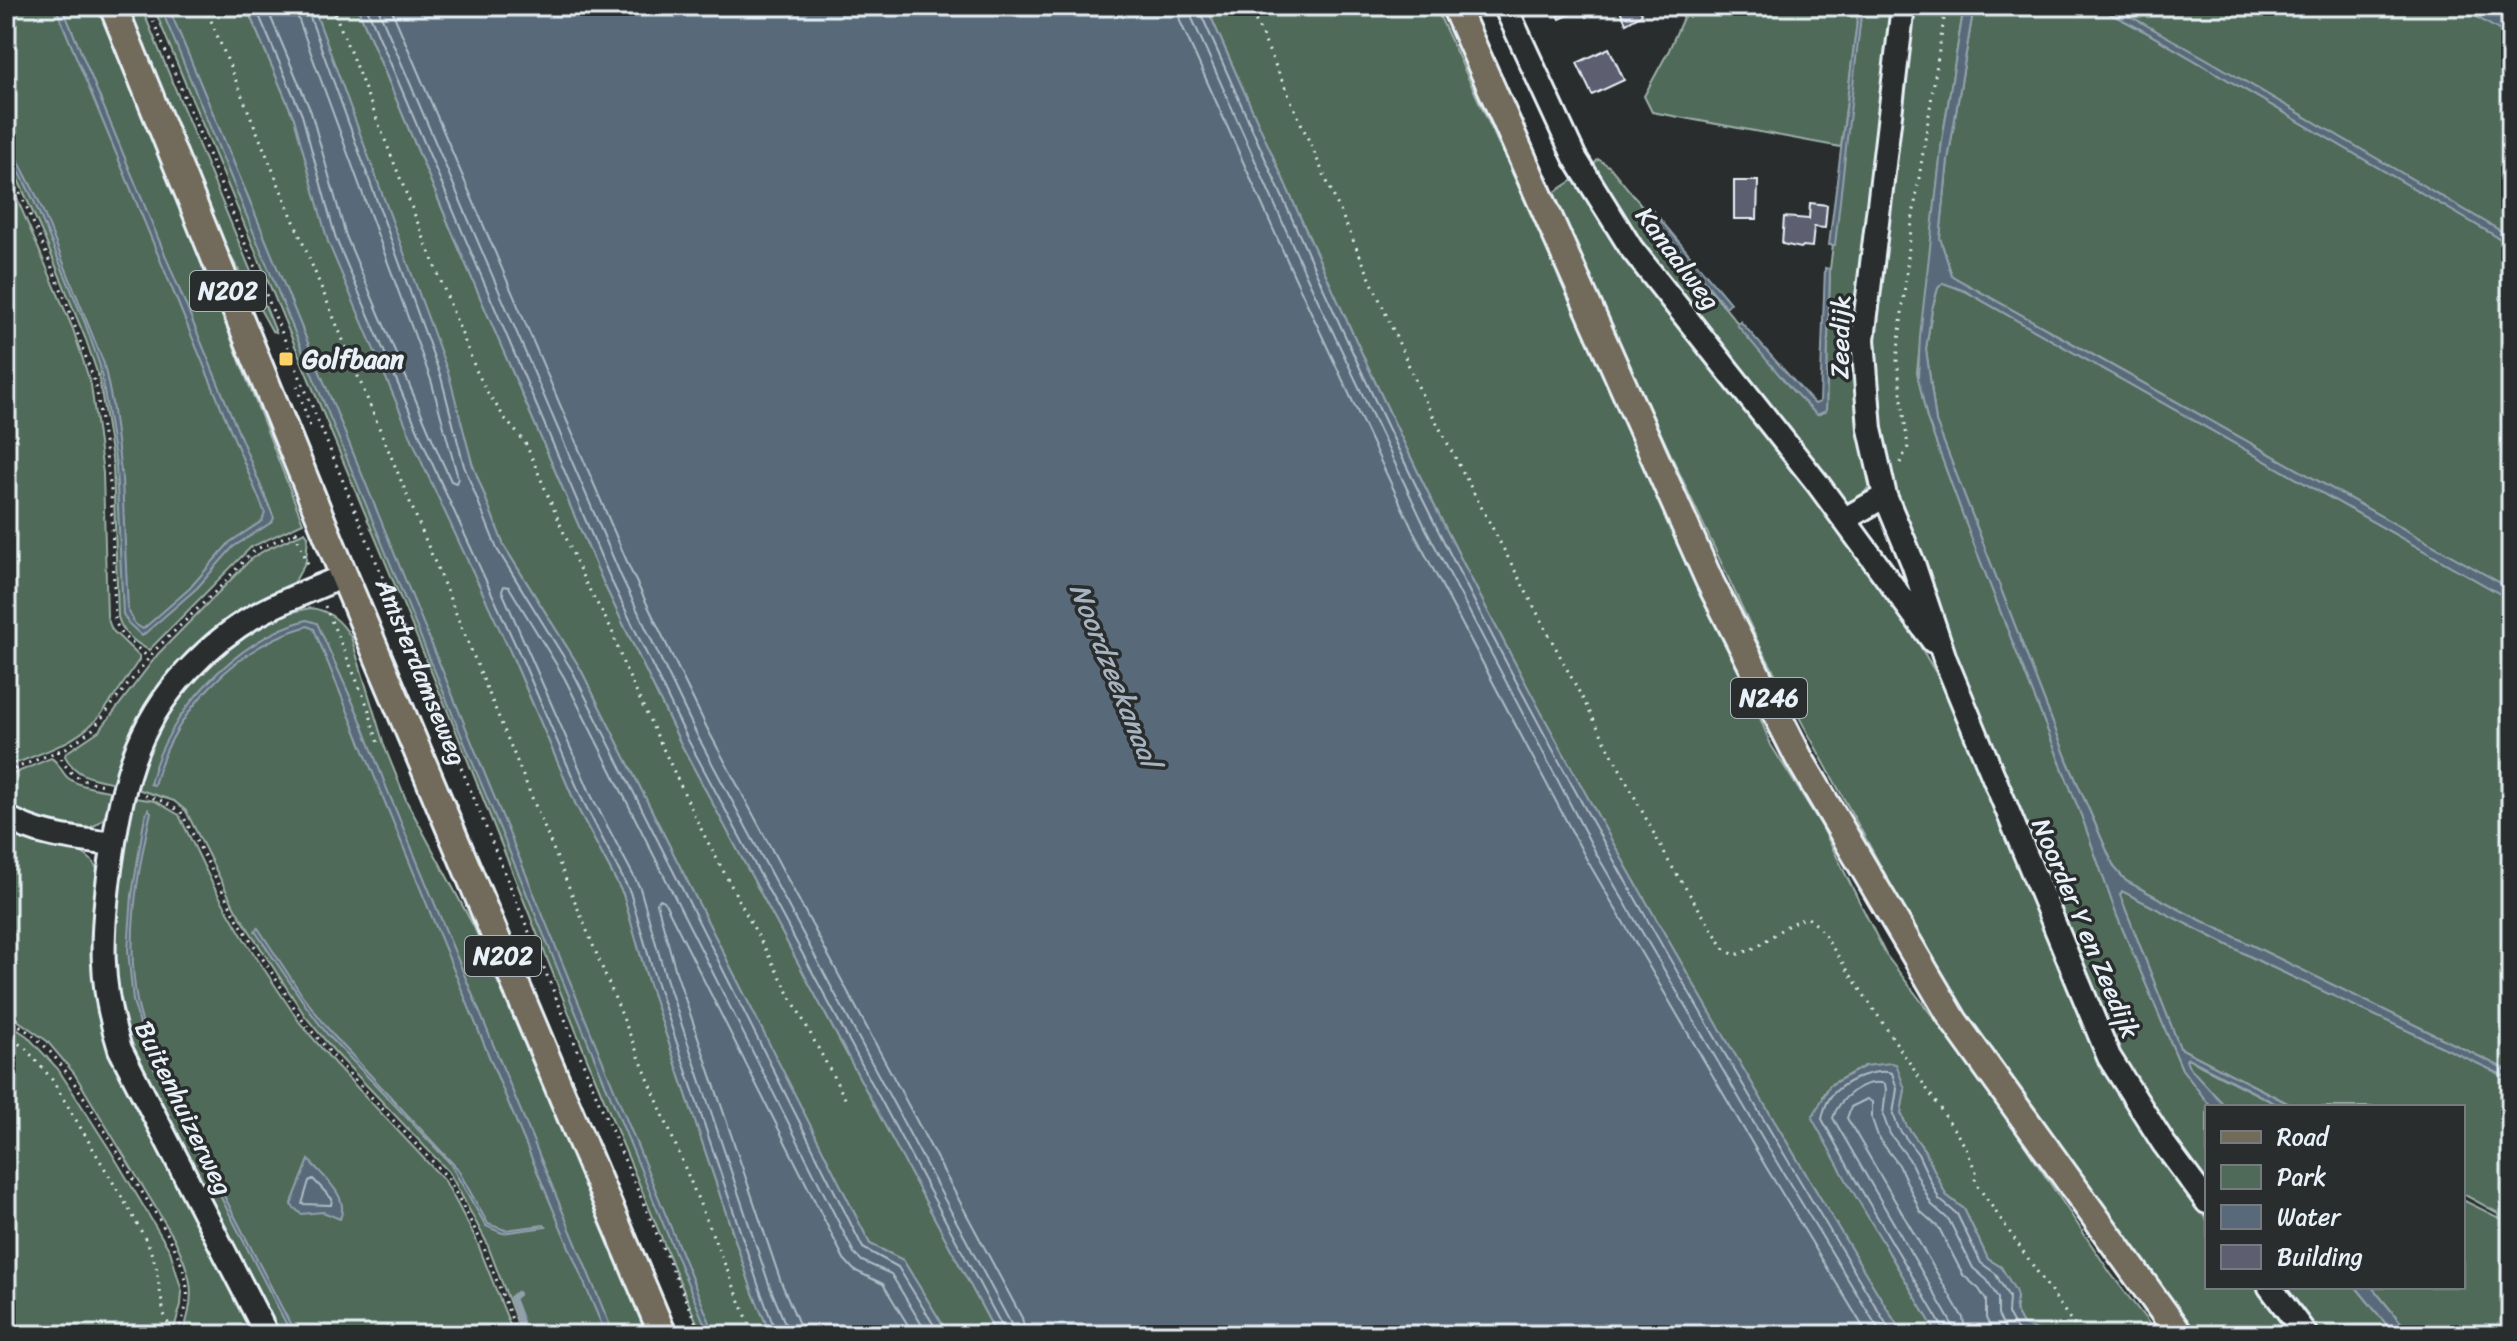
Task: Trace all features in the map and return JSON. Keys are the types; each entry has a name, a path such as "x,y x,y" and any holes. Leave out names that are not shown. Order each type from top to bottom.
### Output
{"main road":[{"name":"Amsterdamseweg","path":"113,6 321,521 663,1335"},
{"name":"N246","path":"1455,6 1710,582 1799,758 1954,1021 2180,1335"}],"street":[{"name":"Kanaalweg","path":"1505,6 1575,158 1631,248 1845,519 1945,659"},
{"name":"Zeedijk","path":"1903,6 1863,339 1870,429 1885,496 1913,563 1945,659"},
{"path":"1845,519 1885,496"},
{"name":"Buitenhuizerweg","path":"267,1335 131,1072 114,1028 106,993 103,928 123,790 132,757 148,721 169,692 218,642 255,616 344,576"},
{"name":"Noorder Y en Zeedijk","path":"1945,659 2109,1057 2164,1144 2205,1199"},
{"path":"6,817 31,830 50,835 113,844"},
{"path":"2272,1289 2306,1335"}],"path":[{"name":"Amsterdamseweg","path":"147,6 600,1104 701,1335"},
{"path":"205,6 754,1335"},
{"path":"332,6 476,370 506,420 525,442 589,590 611,628 624,666 703,833 847,1102"},
{"path":"1249,6 1421,393 1669,862 1724,948 1734,955 1750,952 1798,919 1808,918 1818,926 1965,1146 1976,1172 1975,1182 2081,1335"},
{"path":"1885,496 1908,447 1897,360 1911,229 1946,6"},
{"path":"6,164 66,301 96,386 111,491 115,621 121,634 148,657"},
{"path":"6,772 58,751 85,736 102,721 148,657 249,555 354,507"},
{"path":"295,532 368,707 379,747"},
{"path":"58,751 73,775 155,798 181,812 239,922 303,1021 448,1178 482,1243 518,1335"},
{"path":"6,1017 22,1027 56,1058 78,1088 164,1229 179,1259 187,1290 186,1304 175,1335"},
{"path":"6,1034 26,1049 51,1078 119,1192 148,1244 156,1266 164,1314 175,1335"}],"green space":[{"path":"6,6 101,6 303,523 251,547 149,650 130,636 118,617 113,465 99,378 44,237 6,153"},
{"path":"126,6 141,6 276,332 272,331 223,242"},
{"path":"153,6 246,6 514,660 576,805 623,894 648,981 753,1293 771,1335 702,1335 458,736"},
{"path":"313,6 357,6 604,584 681,744 997,1335 949,1335 903,1260 870,1244 580,668 504,546 472,463 448,375"},
{"path":"1206,6 1435,6 1732,649 1771,745 1821,825 1886,955 1978,1076 2111,1274 2158,1335 2041,1335 2039,1331 2023,1325 2015,1310 2017,1298 2001,1267 1988,1259 1964,1209 1946,1195 1925,1151 1906,1125 1901,1113 1905,1089 1865,1066 1830,1085 1823,1096 1889,1253 1938,1335 1903,1335 1664,932 1495,625 1442,521 1321,265"},
{"path":"1688,6 1859,6 1841,147 1652,112 1644,96"},
{"path":"1862,6 1897,6 1862,270 1871,483 1861,498 1853,503 1839,500 1624,224 1591,169 1598,159 1610,167 1793,391 1826,411 1830,269"},
{"path":"1913,6 1964,6 1942,141 1917,372 1927,418 2083,820 2117,916 2182,1069 2209,1105 2205,1105 2205,1183 2150,1105 2101,1022 1930,594 1889,467 1875,409 1871,353"},
{"path":"1974,6 2096,6 2511,245 2511,589 1952,276 1940,238 1948,160"},
{"path":"2112,6 2458,6 2511,37 2511,237 2210,61"},
{"path":"6,173 73,329 91,385 103,473 107,617 112,630 139,656 139,660 107,707 86,729 53,748 6,767"},
{"path":"1580,176 1862,557 1905,620 1944,687 2155,1144 2205,1217 2205,1289 2257,1289 2285,1325 2286,1335 2198,1335 2024,1108 1913,925 1759,644 1550,195"},
{"path":"1943,282 1965,291 2511,600 2511,1072 2188,914 2126,881 2114,867 2068,762 1936,422 1926,349 1932,309"},
{"path":"305,532 308,536 306,561 294,583 225,625 116,783 93,778 75,769 66,753 100,730 158,654 252,558"},
{"path":"310,608 334,617 351,637 385,748 407,802 474,927 650,1335 522,1335 486,1241 449,1172 334,1051 305,1016 236,910 186,811 174,801 134,788 141,756 187,683 246,632 280,615"},
{"path":"51,758 73,781 113,792 108,811 101,821 92,827 67,829 26,816 6,803 6,777"},
{"path":"132,799 155,801 179,815 214,887 244,939 300,1023 445,1181 475,1237 514,1335 276,1335 134,1062 114,997 111,925"},
{"path":"6,830 71,848 95,864 99,874 95,971 258,1335 182,1335 191,1297 185,1264 174,1238 74,1073 47,1041 6,1012"},
{"path":"2122,891 2263,963 2511,1079 2511,1335 2411,1335 2374,1289 2465,1289 2465,1201 2499,1218 2498,1213 2465,1195 2465,1105 2291,1105 2180,1048 2120,895"},
{"path":"6,1022 27,1036 58,1069 170,1251 182,1291 172,1335 6,1335"},
{"path":"2188,1058 2278,1105 2224,1105 2186,1060"},
{"path":"2283,1289 2358,1289 2395,1335 2320,1335"}],"water":[{"path":"55,6 62,6 274,518 233,547 197,588 142,636 123,614 116,465 100,366 34,201 6,145 6,137 38,199 104,364 122,479 128,610 135,624 143,629 189,589 230,542 262,521 265,513"},
{"path":"160,6 168,6 249,199 715,1335 709,1335"},
{"path":"246,6 313,6 449,375 472,463 504,546 580,668 870,1244 903,1260 949,1335 771,1335 753,1293 648,981 623,894 576,805 514,660 423,465 328,242 294,118"},
{"name":"Noordzeekanaal","path":"357,6 1206,6 1321,265 1442,521 1495,625 1664,932 1903,1335 997,1335 681,744 604,584"},
{"path":"1859,6 1862,6 1835,245 1829,245"},
{"path":"1964,6 1974,6 1948,160 1940,238 1952,276 2511,589 2511,600 1965,291 1943,283 1938,288 1926,349 1936,422 2068,762 2114,867 2126,881 2511,1072 2511,1079 2263,963 2122,891 2120,895 2180,1048 2291,1105 2278,1105 2188,1058 2189,1067 2224,1105 2209,1105 2182,1069 2117,916 2083,820 1927,418 1918,378 1920,336 1942,141"},
{"path":"2096,6 2112,6 2210,61 2511,237 2511,245 2144,31"},
{"path":"2458,6 2487,6 2511,20 2511,37"},
{"path":"1648,205 1730,303 1726,307 1643,208"},
{"path":"1825,268 1830,269 1826,411 1817,415 1737,325 1740,321 1809,398 1815,404 1820,402"},
{"path":"307,620 317,623 359,716 614,1335 606,1335 314,629 308,626 281,636 232,666 192,708 163,758 154,785 150,784 171,731 208,682 255,643"},
{"path":"148,809 151,812 141,859 133,930 134,977 141,1017 157,1066 296,1335 292,1335 152,1064 133,1001 128,950 132,895"},
{"path":"258,928 302,995 333,1035 457,1168 488,1224 505,1230 546,1227 502,1233 486,1226 449,1162 327,1034 255,931"},
{"path":"1896,1064 1905,1089 1901,1113 1906,1125 1925,1151 1946,1195 1964,1209 1988,1259 2001,1267 2015,1290 2015,1310 2023,1325 2039,1331 2041,1335 1938,1335 1812,1118 1830,1085 1865,1066"},
{"path":"309,1160 338,1195 342,1211 340,1219 323,1212 301,1214 291,1205"},
{"path":"2358,1289 2374,1289 2411,1335 2395,1335"}],"building":[{"path":"1554,6 1603,6 1604,9 1586,17 1582,9 1560,19"},
{"path":"1618,6 1638,6 1642,14 1626,23"},
{"path":"1609,48 1624,80 1592,95 1577,63"},
{"path":"1734,181 1758,181 1757,219 1734,219"},
{"path":"1810,203 1827,205 1825,228 1814,227 1812,247 1782,244 1784,217 1809,219"}],"waterway":[{"path":"517,1294 512,1298 526,1335"}],"place":[{"name":"Golfbaan","path":"286,359"}]}
